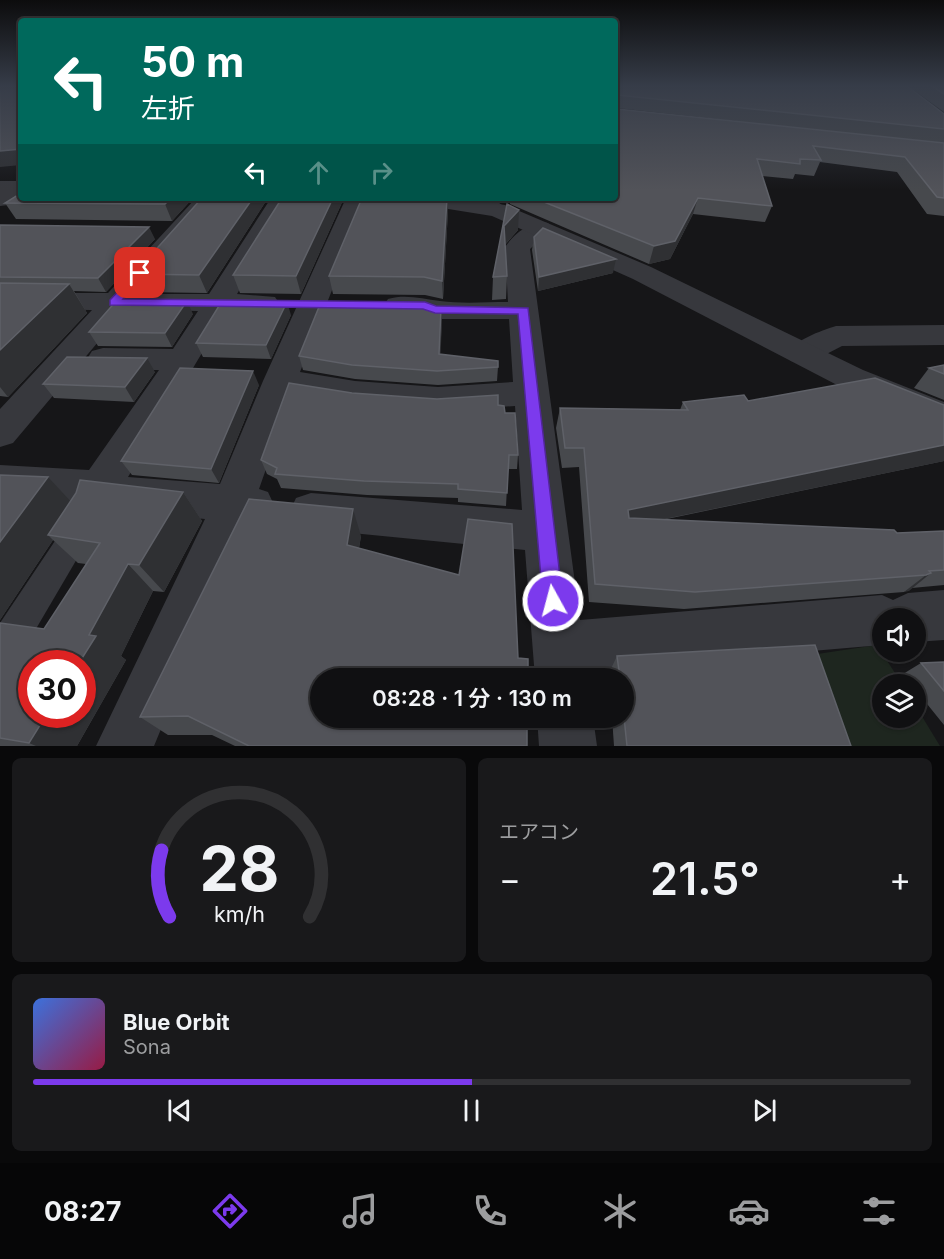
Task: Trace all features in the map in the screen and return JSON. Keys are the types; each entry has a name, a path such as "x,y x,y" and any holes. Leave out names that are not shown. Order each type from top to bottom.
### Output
{"street":[{"path":"0,433 114,302 168,230 204,201"},
{"path":"94,500 280,201"},
{"path":"125,746 233,504 271,375 312,303 356,201"},
{"path":"472,201 490,202 540,228 642,273 851,378 944,417"},
{"path":"540,228 517,247 560,662 872,621"},
{"path":"0,301 312,303 524,311"},
{"path":"802,354 836,336 944,335"},
{"path":"65,358 180,365 213,371"},
{"path":"271,375 355,393 438,399 532,393"},
{"path":"0,482 94,500 114,493 545,532"},
{"path":"926,616 944,615"},
{"path":"566,728 568,746"}],"lane":[{"path":"0,655 94,500"}],"shaded area":[{"path":"872,646 872,662 888,662 896,674 872,674 872,728 926,728 926,723 940,746 834,746 804,656"}],"building":[{"path":"0,121 18,121 18,149 0,151"},
{"path":"618,121 731,121 944,143 944,198 937,197 905,157 813,146 821,160 800,159 800,164 757,159 772,206 698,198 675,241 654,246 542,201 618,201"},
{"path":"865,121 944,121 944,129"},
{"path":"18,195 18,201 168,201 165,204 5,203"},
{"path":"199,201 251,201 199,275 134,274"},
{"path":"280,201 332,201 296,276 233,275"},
{"path":"361,201 447,201 442,281 424,277 329,276"},
{"path":"507,204 519,210 504,226 507,276 493,277"},
{"path":"0,225 149,227 98,278 0,277"},
{"path":"543,228 616,259 539,277 534,237"},
{"path":"0,283 69,284 0,350"},
{"path":"117,300 187,301 165,333 89,332"},
{"path":"222,301 287,302 266,345 196,343"},
{"path":"321,302 419,303 441,308 439,354 498,361 498,367 437,371 352,365 299,356"},
{"path":"67,357 147,358 125,387 43,384"},
{"path":"944,365 944,374 929,368"},
{"path":"180,368 253,371 211,469 121,461"},
{"path":"875,378 944,405 944,445 628,510 629,518 894,530 897,533 944,531 944,570 929,571 931,573 926,575 695,592 595,584 584,448 565,448 560,408 688,410 683,402 744,395 748,401"},
{"path":"289,383 352,393 437,399 498,395 498,405 504,406 505,413 515,413 518,455 509,455 507,493 458,489 458,484 364,481 275,474 277,468 261,460"},
{"path":"0,475 48,477 0,542"},
{"path":"80,480 183,492 139,565 128,564 89,635 96,636 87,650 18,650 18,728 38,728 29,743 0,738 0,623 44,629 100,543 48,535 76,493"},
{"path":"249,499 353,509 347,545 459,575 468,519 512,524 518,658 528,659 528,668 310,668 310,728 527,728 527,746 249,746 188,716 140,717"},
{"path":"815,645 851,746 627,746 625,728 634,728 634,668 619,668 617,656"},
{"path":"944,662 944,691 921,663"}],"route":[{"path":"140,273 114,302 312,303 524,311 553,601"}]}
